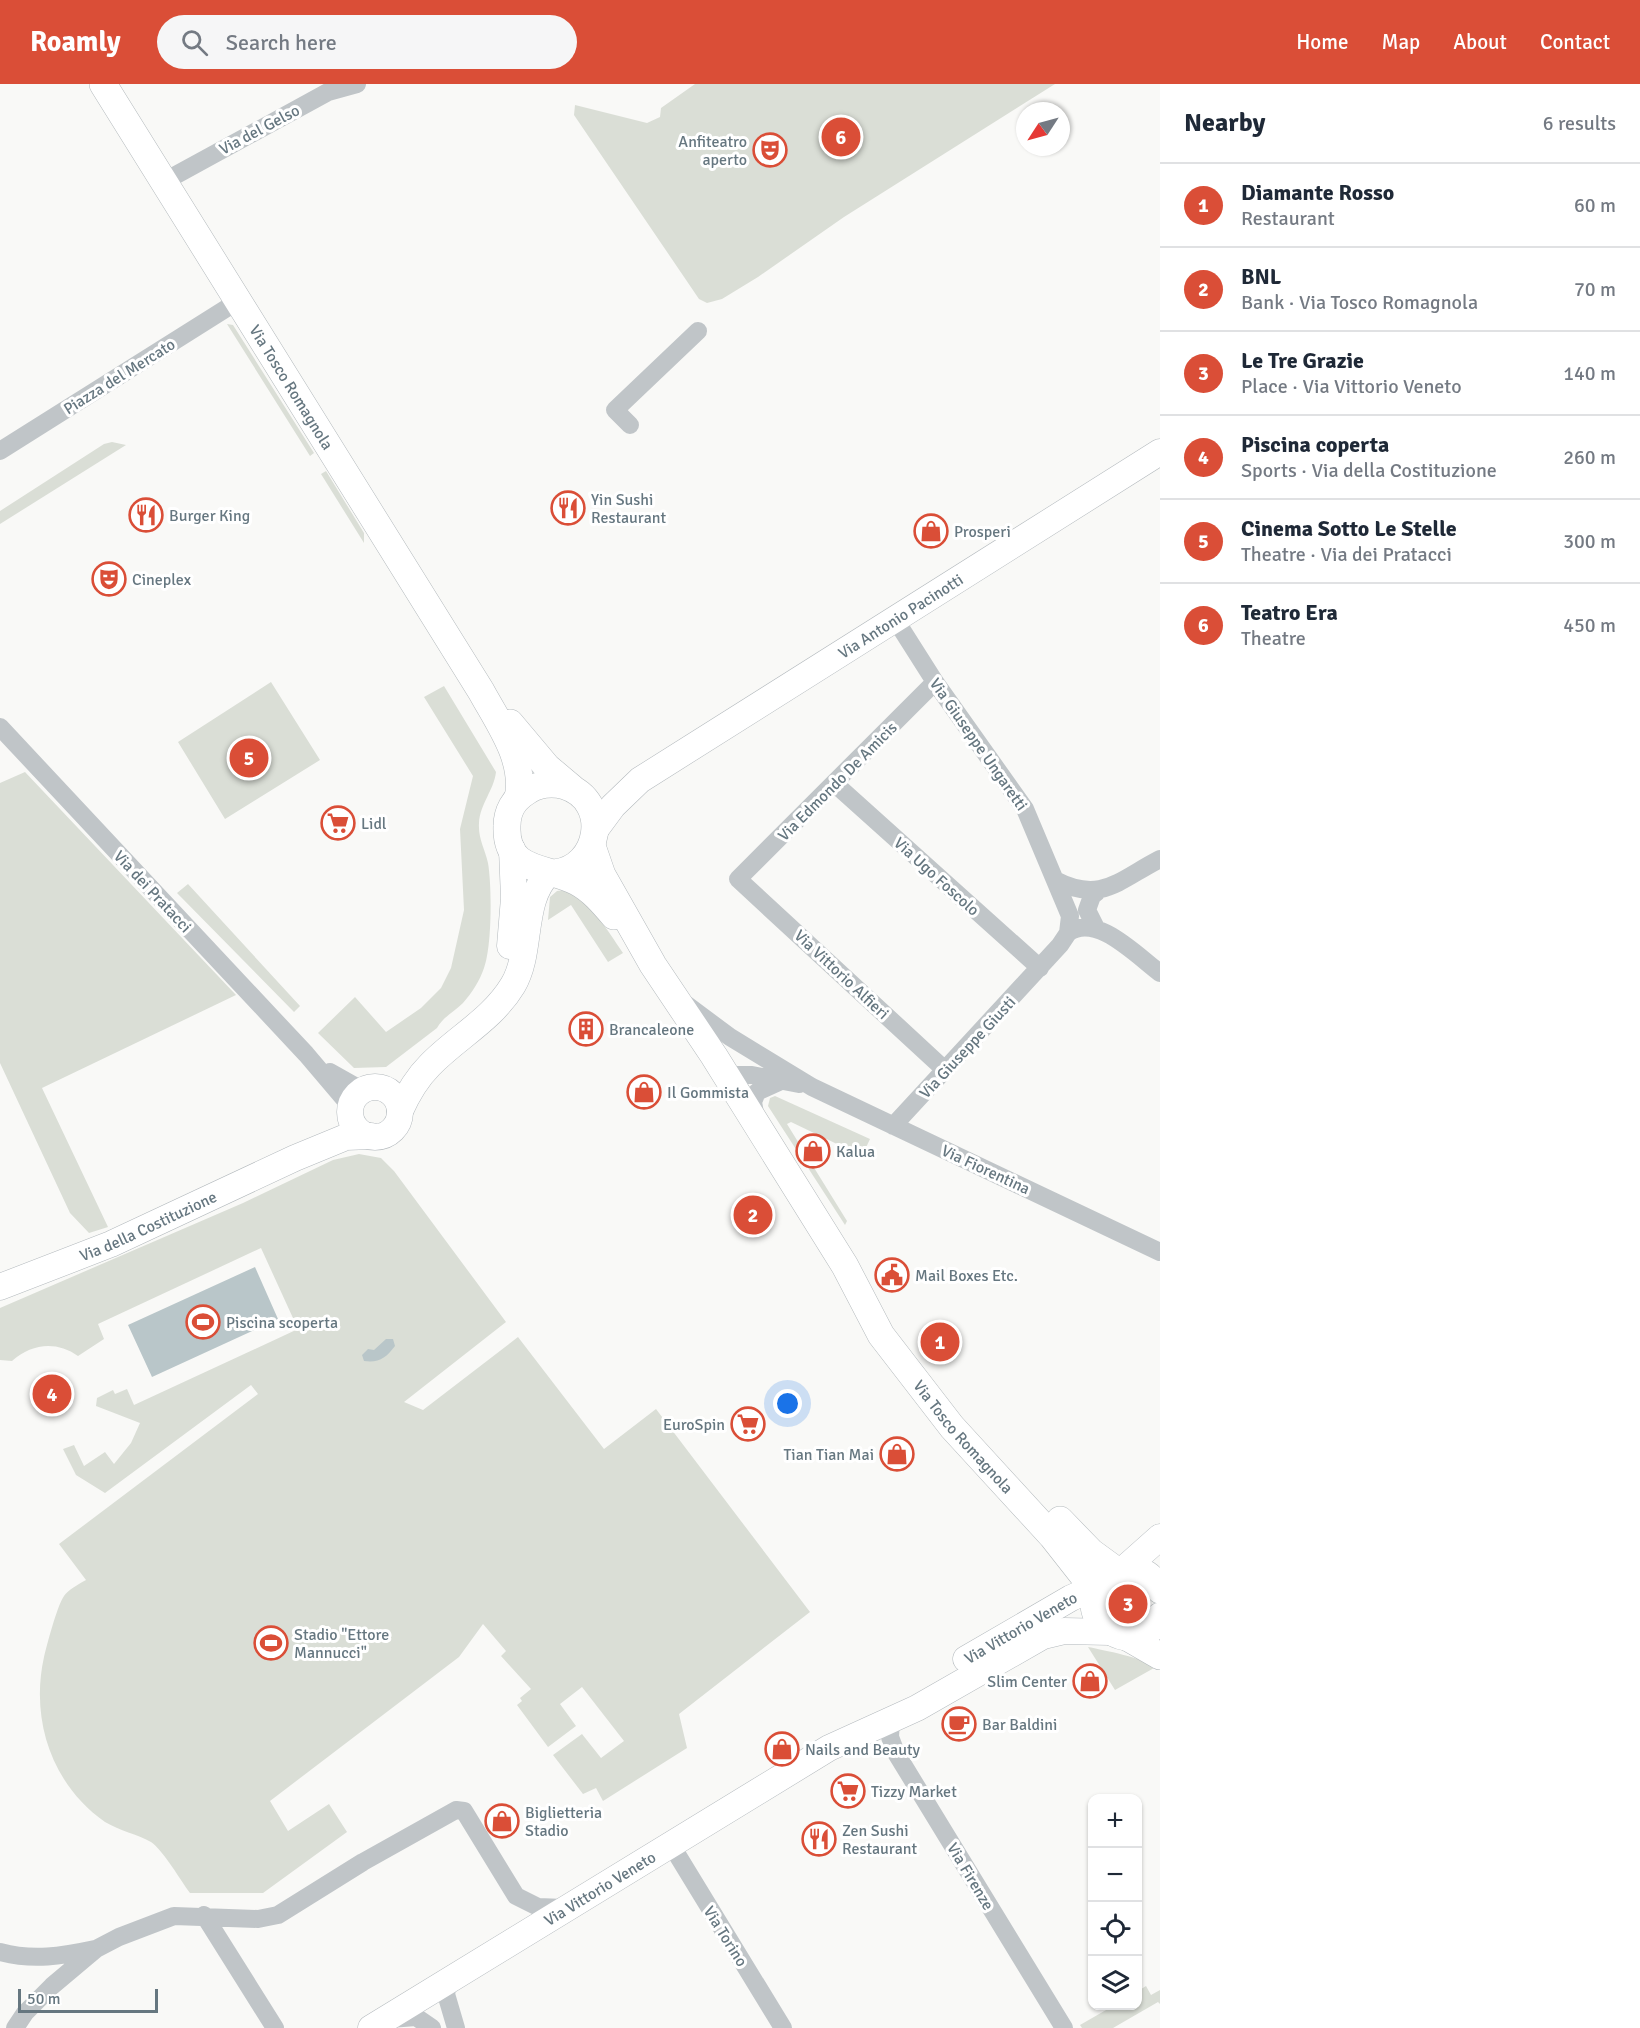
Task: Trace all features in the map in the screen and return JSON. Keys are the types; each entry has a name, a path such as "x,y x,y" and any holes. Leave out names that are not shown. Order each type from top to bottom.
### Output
{"main road":[{"name":"Via Tosco Romagnola","path":"103,84 481,691 518,765 521,782 518,798"},
{"name":"Via Tosco Romagnola","path":"481,691 547,767 575,791"},
{"path":"543,784 558,784 575,791 591,809 594,838 577,865 551,873 530,868 512,849 507,835 507,819 518,798 529,789 543,784"},
{"name":"Via Tosco Romagnola","path":"594,838 603,875 653,966 720,1066 848,1272 881,1335 920,1387 968,1444 1052,1536 1095,1593"},
{"name":"Via Tosco Romagnola","path":"551,873 576,881 594,894 653,966"},
{"name":"Via Tosco Romagnola","path":"848,1272 872,1294 934,1378 984,1439 1082,1543 1120,1570 1146,1574 1159,1586"},
{"path":"1120,1570 1104,1579 1095,1593 1097,1614 1119,1635 1160,1656"},
{"path":"1119,1635 1149,1631 1160,1616"}],"street":[{"name":"Via del Gelso","path":"165,181 328,92 357,84"},
{"name":"Piazza del Mercato","path":"0,451 238,301"},
{"path":"630,425 615,410 698,331"},
{"name":"Via Antonio Pacinotti","path":"594,838 613,806 640,780 1160,452"},
{"name":"Via Giuseppe Ungaretti","path":"895,619 935,682 1025,809 1070,916 1068,933"},
{"name":"Via Edmondo De Amicis","path":"738,879 935,682"},
{"name":"Via dei Pratacci","path":"0,727 306,1054 343,1081 360,1099"},
{"name":"Via Antonio Pacinotti","path":"575,791 593,794 640,780"},
{"name":"Via Ugo Foscolo","path":"834,783 1041,968"},
{"path":"497,1005 513,918 512,849"},
{"path":"1160,859 1097,891 1092,896 1087,910 1096,928 1160,973"},
{"name":"Via della Costituzione","path":"295,1158 336,1131 360,1099 432,1063 476,1028 508,993 518,974 534,895 538,885 551,873"},
{"name":"Via Vittorio Alfieri","path":"738,879 945,1070"},
{"path":"1055,880 1070,888 1097,891"},
{"path":"1041,968 1068,933 1082,926 1096,928"},
{"name":"Via Giuseppe Giusti","path":"893,1126 1041,968"},
{"name":"Via Fiorentina","path":"670,993 730,1036 812,1087 1160,1252"},
{"name":"Via Fiorentina","path":"763,1057 729,1053 720,1066 812,1087"},
{"name":"Via della Costituzione","path":"400,1111 410,1090 432,1063"},
{"path":"759,1129 753,1108 755,1096 763,1087 783,1080"},
{"path":"393,1095 400,1111 398,1121 392,1130 382,1135 371,1136 354,1125 360,1099 393,1095"},
{"name":"Via della Costituzione","path":"0,1287 111,1244 295,1158 346,1137 371,1136"},
{"path":"1120,1570 1160,1537"},
{"name":"Via Vittorio Veneto","path":"829,1748 864,1720 1017,1627 1076,1595 1095,1593"},
{"name":"Via Vittorio Veneto","path":"377,2025 670,1843 829,1748 891,1720 1043,1636 1071,1630 1119,1635"},
{"name":"Via Firenze","path":"891,1720 890,1737 896,1753 1064,2028"},
{"path":"0,1952 51,1958 96,1949 160,1919 183,1915 253,1919 272,1917 453,1811 464,1811 516,1896 538,1907 564,1908"},
{"name":"Via Torino","path":"670,1843 783,2028"},
{"path":"204,1915 275,2028"},
{"path":"15,2028 38,1999 96,1949"},
{"path":"449,1980 446,1994 456,2028"},
{"path":"377,2025 412,2017 424,2021 432,2028"}],"shaded area":[{"path":"695,84 1055,84 1026,102 1016,102 1016,109 844,217 758,277 722,299 707,303 699,299 574,115 575,105 647,123 660,117 661,108"},
{"path":"227,324 233,325 314,453 310,456"},
{"path":"112,442 126,445 0,524 0,511 104,444"},
{"path":"326,471 364,533 364,543 321,474"},
{"path":"271,682 320,760 225,819 178,742"},
{"path":"444,686 496,772 479,823 488,863 490,886 490,932 487,958 470,995 437,1028 386,1067 354,1068 318,1033 355,997 386,1032 421,1008 441,988 451,968 464,910 460,829 473,776 424,697"},
{"path":"25,772 236,995 42,1088 108,1227 89,1233 70,1213 0,1063 0,783"},
{"path":"188,884 300,1006 294,1012 177,893"},
{"path":"564,890 574,895 590,909 623,953 608,962 571,905 548,920 550,897 557,891"},
{"path":"775,1096 870,1139 862,1156 791,1122 787,1124 847,1221 845,1225 768,1106 770,1098"},
{"path":"359,1154 381,1158 394,1171 506,1322 404,1402 423,1410 518,1337 604,1449 656,1409 810,1612 679,1714 687,1748 603,1801 596,1788 583,1794 553,1755 582,1734 601,1758 624,1741 582,1687 560,1704 576,1726 548,1747 517,1705 522,1701 520,1698 531,1689 501,1656 506,1651 483,1624 459,1657 270,1801 288,1831 329,1804 347,1832 263,1893 190,1893 156,1846 105,1822 71,1789 49,1749 43,1727 40,1681 52,1626 61,1601 68,1592 86,1580 59,1544 258,1394 251,1385 105,1493 76,1475 63,1449 74,1445 84,1466 105,1452 114,1464 131,1443 140,1423 96,1406 97,1398 113,1390 115,1394 127,1389 134,1405 298,1329 261,1248 98,1324 104,1339 78,1356 62,1348 45,1346 28,1351 12,1361 0,1360 0,1308 243,1203 333,1160"},
{"name":"Piscina scoperta","path":"255,1267 278,1319 152,1377 128,1325"},
{"path":"386,1339 393,1339 395,1346 388,1354 382,1359 364,1361 362,1355 368,1349 374,1350"},
{"path":"1088,1647 1134,1658 1154,1668 1115,1690"},
{"path":"1146,1986 1151,1995 1160,1990 1160,2004 1158,2002 1113,2028 1082,2028 1080,2025 1106,2010 1142,2010 1142,1988"}],"place":[{"name":"Teatro Era","path":"841,137"},
{"name":"Anfiteatro aperto","path":"770,150"},
{"name":"Yin Sushi Restaurant","path":"568,508"},
{"name":"Burger King","path":"146,515"},
{"name":"Prosperi","path":"931,531"},
{"name":"Cineplex","path":"109,579"},
{"name":"Cinema Sotto Le Stelle","path":"249,758"},
{"name":"Lidl","path":"338,823"},
{"name":"Brancaleone","path":"586,1029"},
{"name":"Il Gommista","path":"644,1092"},
{"name":"Kalua","path":"813,1151"},
{"name":"BNL","path":"753,1215"},
{"name":"Mail Boxes Etc.","path":"892,1275"},
{"name":"Piscina scoperta","path":"203,1322"},
{"name":"Diamante Rosso","path":"940,1342"},
{"name":"Piscina coperta","path":"52,1394"},
{"name":"EuroSpin","path":"748,1424"},
{"name":"Tian Tian Mai","path":"897,1454"},
{"name":"Le Tre Grazie","path":"1128,1604"},
{"name":"Stadio \"Ettore Mannucci\"","path":"271,1643"},
{"name":"Slim Center","path":"1090,1681"},
{"name":"Bar Baldini","path":"959,1724"},
{"name":"Nails and Beauty","path":"782,1749"},
{"name":"Tizzy Market","path":"848,1791"},
{"name":"Biglietteria Stadio","path":"502,1821"},
{"name":"Zen Sushi Restaurant","path":"819,1839"}]}
